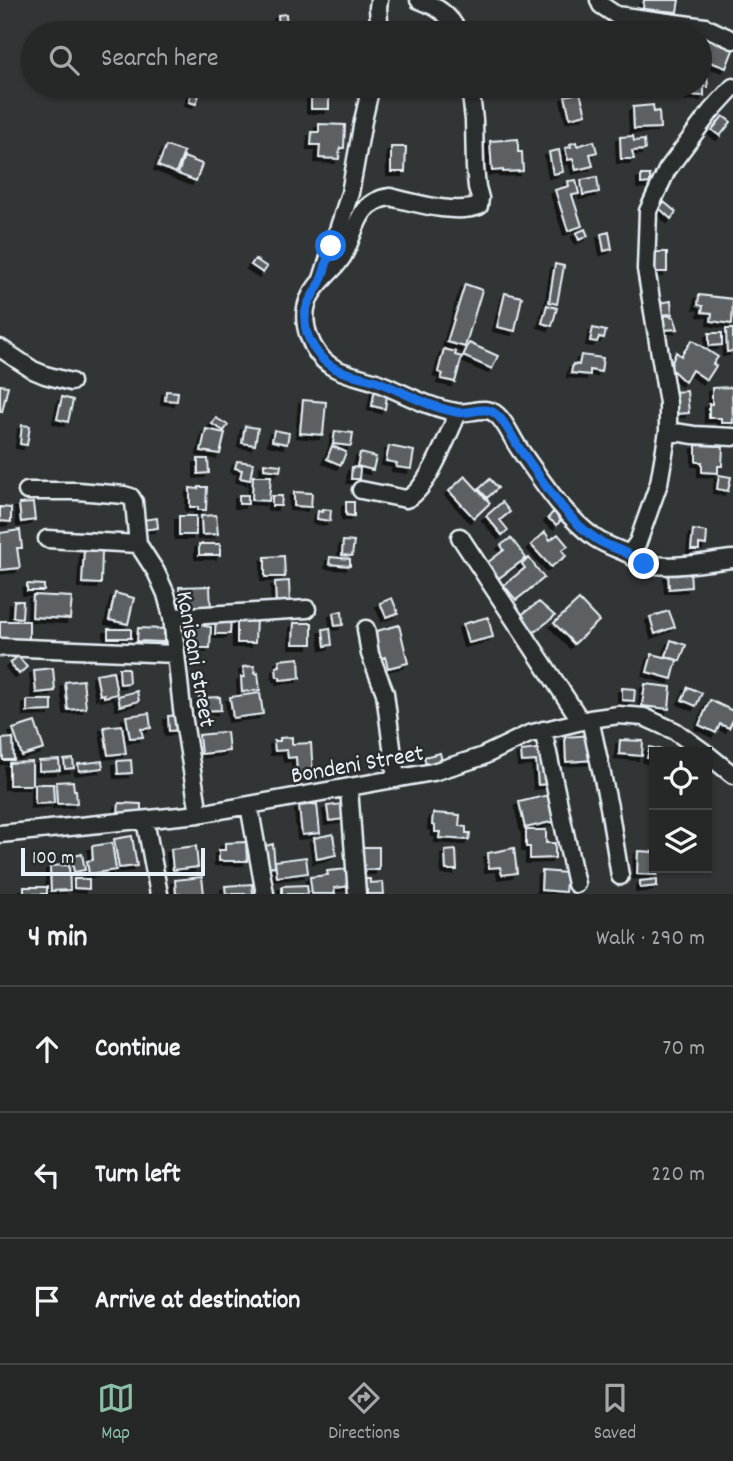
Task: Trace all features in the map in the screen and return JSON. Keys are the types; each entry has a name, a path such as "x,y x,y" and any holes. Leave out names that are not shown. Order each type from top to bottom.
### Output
{"street":[{"path":"379,0 379,21"},
{"path":"419,0 438,7 452,21"},
{"path":"599,0 601,5 616,15 660,21"},
{"path":"712,30 733,40"},
{"path":"629,554 638,542 659,483 668,431 668,403 646,269 648,211 667,170 711,111 733,87"},
{"path":"322,279 350,193 369,98"},
{"path":"471,98 479,206 457,209 390,197 381,198 362,212 343,257 322,279 308,300 306,333 322,358 331,366 458,413 479,410 495,413 541,479 578,525 598,540 629,554 635,560 664,566 733,559"},
{"path":"0,348 33,370 71,382"},
{"path":"361,490 406,499 413,496 425,482 458,413"},
{"path":"668,431 733,437"},
{"name":"Kanisani street","path":"27,491 78,491 124,495 131,497 134,502 138,544 156,572 172,617 182,709 199,814"},
{"path":"460,537 585,720 609,807 620,876"},
{"path":"47,539 138,544"},
{"path":"172,617 307,608"},
{"path":"366,629 370,654 385,694 396,779"},
{"path":"0,647 176,654"},
{"name":"Bondeni Street","path":"0,834 199,814 433,772 481,757 529,734 585,720 619,715 644,717 675,731 698,747"},
{"path":"544,730 576,884"},
{"name":"Bondeni Street","path":"712,758 733,775"},
{"path":"349,788 357,894"},
{"path":"249,805 265,894"},
{"path":"145,820 159,894"}],"building":[{"path":"644,0 679,0 677,12 643,9"},
{"path":"286,14 286,21 278,21 278,15"},
{"path":"712,37 733,45 726,68 712,63"},
{"path":"190,98 198,98 196,104 189,102"},
{"path":"311,98 329,98 329,109 311,109"},
{"path":"565,98 581,98 586,114 570,118"},
{"path":"653,105 654,112 659,111 660,128 634,129 633,107"},
{"path":"723,116 731,122 720,136 712,130"},
{"path":"319,124 345,125 344,148 340,148 339,159 319,158 320,145 311,145 312,132 319,132"},
{"path":"633,136 634,141 644,140 645,150 632,151 634,159 621,159 620,137"},
{"path":"518,139 523,171 492,171 490,141"},
{"path":"594,141 597,152 590,154 593,166 576,170 573,159 568,160 565,148 576,142 577,146"},
{"path":"166,146 184,152 176,173 158,166"},
{"path":"391,147 406,147 405,172 391,172"},
{"path":"559,150 563,172 553,174 549,152"},
{"path":"184,157 202,164 196,181 178,174"},
{"path":"641,175 650,175 650,183 641,184"},
{"path":"597,177 599,192 583,195 581,180"},
{"path":"576,180 579,194 572,195 582,226 568,231 555,190 569,186 568,181"},
{"path":"664,202 676,212 671,219 659,208"},
{"path":"585,229 588,236 579,240 576,233"},
{"path":"609,232 612,249 604,251 601,234"},
{"path":"653,252 667,252 667,272 653,272"},
{"path":"255,259 267,267 263,273 251,265"},
{"path":"555,264 564,266 557,304 549,302"},
{"path":"465,284 482,290 465,347 447,342"},
{"path":"505,293 522,297 515,331 497,327"},
{"path":"699,295 733,299 732,324 711,321 712,313 702,312 703,306 698,305"},
{"path":"671,301 672,314 659,315 658,303"},
{"path":"547,305 557,308 552,326 542,323"},
{"path":"666,315 674,317 678,329 662,330 661,319"},
{"path":"593,328 606,331 604,338 599,337 597,342 590,341"},
{"path":"726,329 733,329 733,351 727,352"},
{"path":"709,333 722,333 722,345 709,346"},
{"path":"692,340 718,357 707,380 692,370 685,382 670,368 676,352 681,356"},
{"path":"469,343 498,356 492,369 463,356"},
{"path":"444,349 456,352 455,355 462,357 455,382 441,379 443,374 438,372"},
{"path":"581,355 603,358 601,372 590,370 590,375 571,373 573,364 579,365"},
{"path":"0,385 8,386 2,412 0,411"},
{"path":"375,387 388,389 385,409 372,406"},
{"path":"732,387 733,423 721,423 721,418 709,418 712,388"},
{"path":"166,391 178,392 177,401 165,400"},
{"path":"687,391 689,413 675,414 673,392"},
{"path":"62,397 73,400 68,422 57,419"},
{"path":"303,400 326,402 323,435 300,433"},
{"path":"216,418 228,425 224,431 212,424"},
{"path":"22,425 30,426 27,445 20,444"},
{"path":"245,426 258,428 255,445 242,443"},
{"path":"206,429 225,433 220,454 201,451"},
{"path":"274,430 289,433 287,444 272,441"},
{"path":"335,431 353,433 351,446 333,444"},
{"path":"696,445 723,446 722,466 718,466 718,473 702,472 702,462 696,462"},
{"path":"332,446 346,452 341,465 327,459"},
{"path":"389,446 414,451 411,469 396,467 397,463 386,461"},
{"path":"360,453 376,457 373,470 357,466"},
{"path":"198,459 208,459 209,473 198,474"},
{"path":"237,461 253,463 250,480 240,478 242,470 235,468"},
{"path":"264,463 281,465 280,471 264,469"},
{"path":"352,467 360,468 359,479 351,479"},
{"path":"719,475 731,477 728,491 717,489"},
{"path":"253,476 271,476 269,501 252,500"},
{"path":"465,476 490,503 474,518 449,491"},
{"path":"490,479 498,488 487,498 479,489"},
{"path":"207,487 206,510 190,507 190,488"},
{"path":"294,492 312,493 311,507 294,506"},
{"path":"239,495 248,495 248,504 239,504"},
{"path":"272,496 282,496 281,506 272,506"},
{"path":"346,502 354,502 354,516 346,515"},
{"path":"502,502 510,512 500,520 508,530 502,535 486,516"},
{"path":"33,503 35,520 21,522 19,504"},
{"path":"0,507 11,508 11,522 0,521"},
{"path":"322,509 331,510 330,521 317,519 318,511 322,512"},
{"path":"553,512 562,518 557,525 548,518"},
{"path":"216,515 218,534 202,535 201,516"},
{"path":"179,516 196,516 196,535 179,535"},
{"path":"157,518 158,528 142,530 141,520"},
{"path":"20,530 22,548 17,548 20,568 0,570 0,533"},
{"path":"693,530 707,532 706,545 699,544 699,550 691,550"},
{"path":"545,532 550,540 558,534 568,546 562,550 566,556 551,567 531,545"},
{"path":"511,538 526,558 499,578 487,563 504,550 501,545"},
{"path":"343,541 354,542 352,556 342,555"},
{"path":"199,544 220,544 220,555 199,555"},
{"path":"84,550 102,550 101,584 82,583"},
{"path":"284,556 285,577 265,577 265,557"},
{"path":"330,557 350,559 350,566 329,564"},
{"path":"529,558 544,578 516,600 504,585 525,568 522,564"},
{"path":"690,569 691,587 669,589 668,570"},
{"path":"289,581 290,604 276,604 275,582"},
{"path":"27,584 44,585 44,591 27,591"},
{"path":"210,586 211,611 180,612 179,587"},
{"path":"115,593 134,598 128,624 109,620"},
{"path":"33,595 72,597 70,619 32,617"},
{"path":"392,598 398,613 386,617 380,603"},
{"path":"579,600 599,621 574,644 554,623"},
{"path":"14,601 23,601 22,618 13,617"},
{"path":"539,602 555,616 532,634 517,618"},
{"path":"342,611 343,625 335,626 333,613"},
{"path":"669,611 675,627 655,634 650,617"},
{"path":"237,616 256,617 255,643 237,643"},
{"path":"216,617 231,617 230,634 215,634"},
{"path":"488,617 493,637 468,643 463,624"},
{"path":"189,618 204,618 204,626 211,627 210,648 189,648 185,646 186,641 181,641 180,632 186,631"},
{"path":"0,621 29,621 29,639 0,639"},
{"path":"294,623 312,623 312,644 293,644"},
{"path":"399,625 408,663 388,668 385,657 379,659 373,632"},
{"path":"138,628 164,629 164,642 137,641"},
{"path":"330,628 332,645 325,646 323,629"},
{"path":"108,629 131,629 131,638 108,638"},
{"path":"671,640 686,645 680,661 666,656"},
{"path":"652,654 677,660 672,679 647,672"},
{"path":"18,656 27,667 19,674 10,663"},
{"path":"299,658 300,678 280,680 280,677 277,677 276,667 280,666 279,660"},
{"path":"254,666 255,674 258,673 260,690 242,692 243,667"},
{"path":"53,668 55,691 36,693 34,670"},
{"path":"119,668 128,668 129,683 120,684"},
{"path":"113,671 117,694 104,697 104,694 100,695 96,674"},
{"path":"83,680 86,708 68,710 65,682"},
{"path":"645,684 671,687 669,709 642,706"},
{"path":"688,687 702,693 696,706 682,700"},
{"path":"622,688 635,689 634,701 622,700"},
{"path":"137,691 139,701 120,706 118,696"},
{"path":"260,693 263,714 233,718 230,697"},
{"path":"220,697 221,710 199,711 199,698"},
{"path":"27,700 52,700 52,711 27,712"},
{"path":"710,700 733,711 729,728 720,724 716,733 699,725"},
{"path":"149,713 151,728 141,729 143,737 130,738 126,716"},
{"path":"179,715 181,730 169,731 168,716"},
{"path":"35,722 44,749 22,756 13,729"},
{"path":"122,725 126,753 108,755 104,727"},
{"path":"227,732 229,751 201,754 199,735"},
{"path":"593,735 595,760 566,762 565,737"},
{"path":"292,737 292,744 311,743 313,775 299,776 296,757 288,758 287,750 275,751 274,741"},
{"path":"13,738 14,760 3,760 2,739"},
{"path":"620,740 643,741 642,756 619,754"},
{"path":"545,748 548,784 538,785 536,761 522,762 521,751"},
{"path":"440,753 442,761 426,764 424,757"},
{"path":"73,759 74,768 65,769 64,760"},
{"path":"59,760 60,770 39,771 39,761"},
{"path":"131,760 132,773 118,774 117,761"},
{"path":"102,761 103,768 79,771 78,764"},
{"path":"32,762 32,785 9,785 9,763"},
{"path":"73,781 77,803 57,804 56,782"},
{"path":"35,784 53,784 54,803 35,804"},
{"path":"549,795 555,821 525,828 519,802"},
{"path":"119,803 141,804 141,815 118,814"},
{"path":"317,804 320,833 302,835 299,806"},
{"path":"342,804 344,819 329,821 327,806"},
{"path":"433,813 460,815 459,826 466,827 466,833 470,833 469,840 439,838 440,832 435,832 435,826 432,825"},
{"path":"526,830 546,830 546,843 555,843 555,858 530,859 530,847 526,847"},
{"path":"333,834 336,855 317,859 314,838"},
{"path":"132,836 137,866 119,868 114,839"},
{"path":"246,842 247,861 219,861 219,850 225,850 225,843"},
{"path":"112,843 116,870 89,874 87,861 93,860 92,846"},
{"path":"273,844 275,866 264,867 262,854 267,853 265,846"},
{"path":"196,846 198,867 173,870 171,849"},
{"path":"361,847 379,847 379,870 361,870"},
{"path":"514,848 517,873 502,875 500,867 489,868 488,853"},
{"path":"456,850 457,870 446,870 445,851"},
{"path":"638,851 649,852 649,873 657,875 637,874"},
{"path":"82,854 85,870 74,872 71,857"},
{"path":"306,857 308,873 277,877 275,861"},
{"path":"69,865 70,890 51,891 50,866"},
{"path":"349,869 351,886 334,888 335,894 312,894 310,877 328,875 327,871"},
{"path":"542,871 567,873 565,892 541,890"},
{"path":"202,877 204,894 176,894 175,880"},
{"path":"74,879 89,879 89,889 74,888"},
{"path":"364,879 370,879 370,883 383,882 384,894 367,894 367,890 364,890"},
{"path":"657,879 657,886 640,888 640,881"},
{"path":"252,884 253,894 226,894 225,886"},
{"path":"307,885 308,894 282,894 282,886"},
{"path":"24,887 47,887 47,894 24,894"}],"route":[{"path":"331,246 322,279 308,300 305,319 306,333 322,358 331,366 432,405 458,413 479,410 495,413 562,507 578,525 598,540 644,564"}]}
